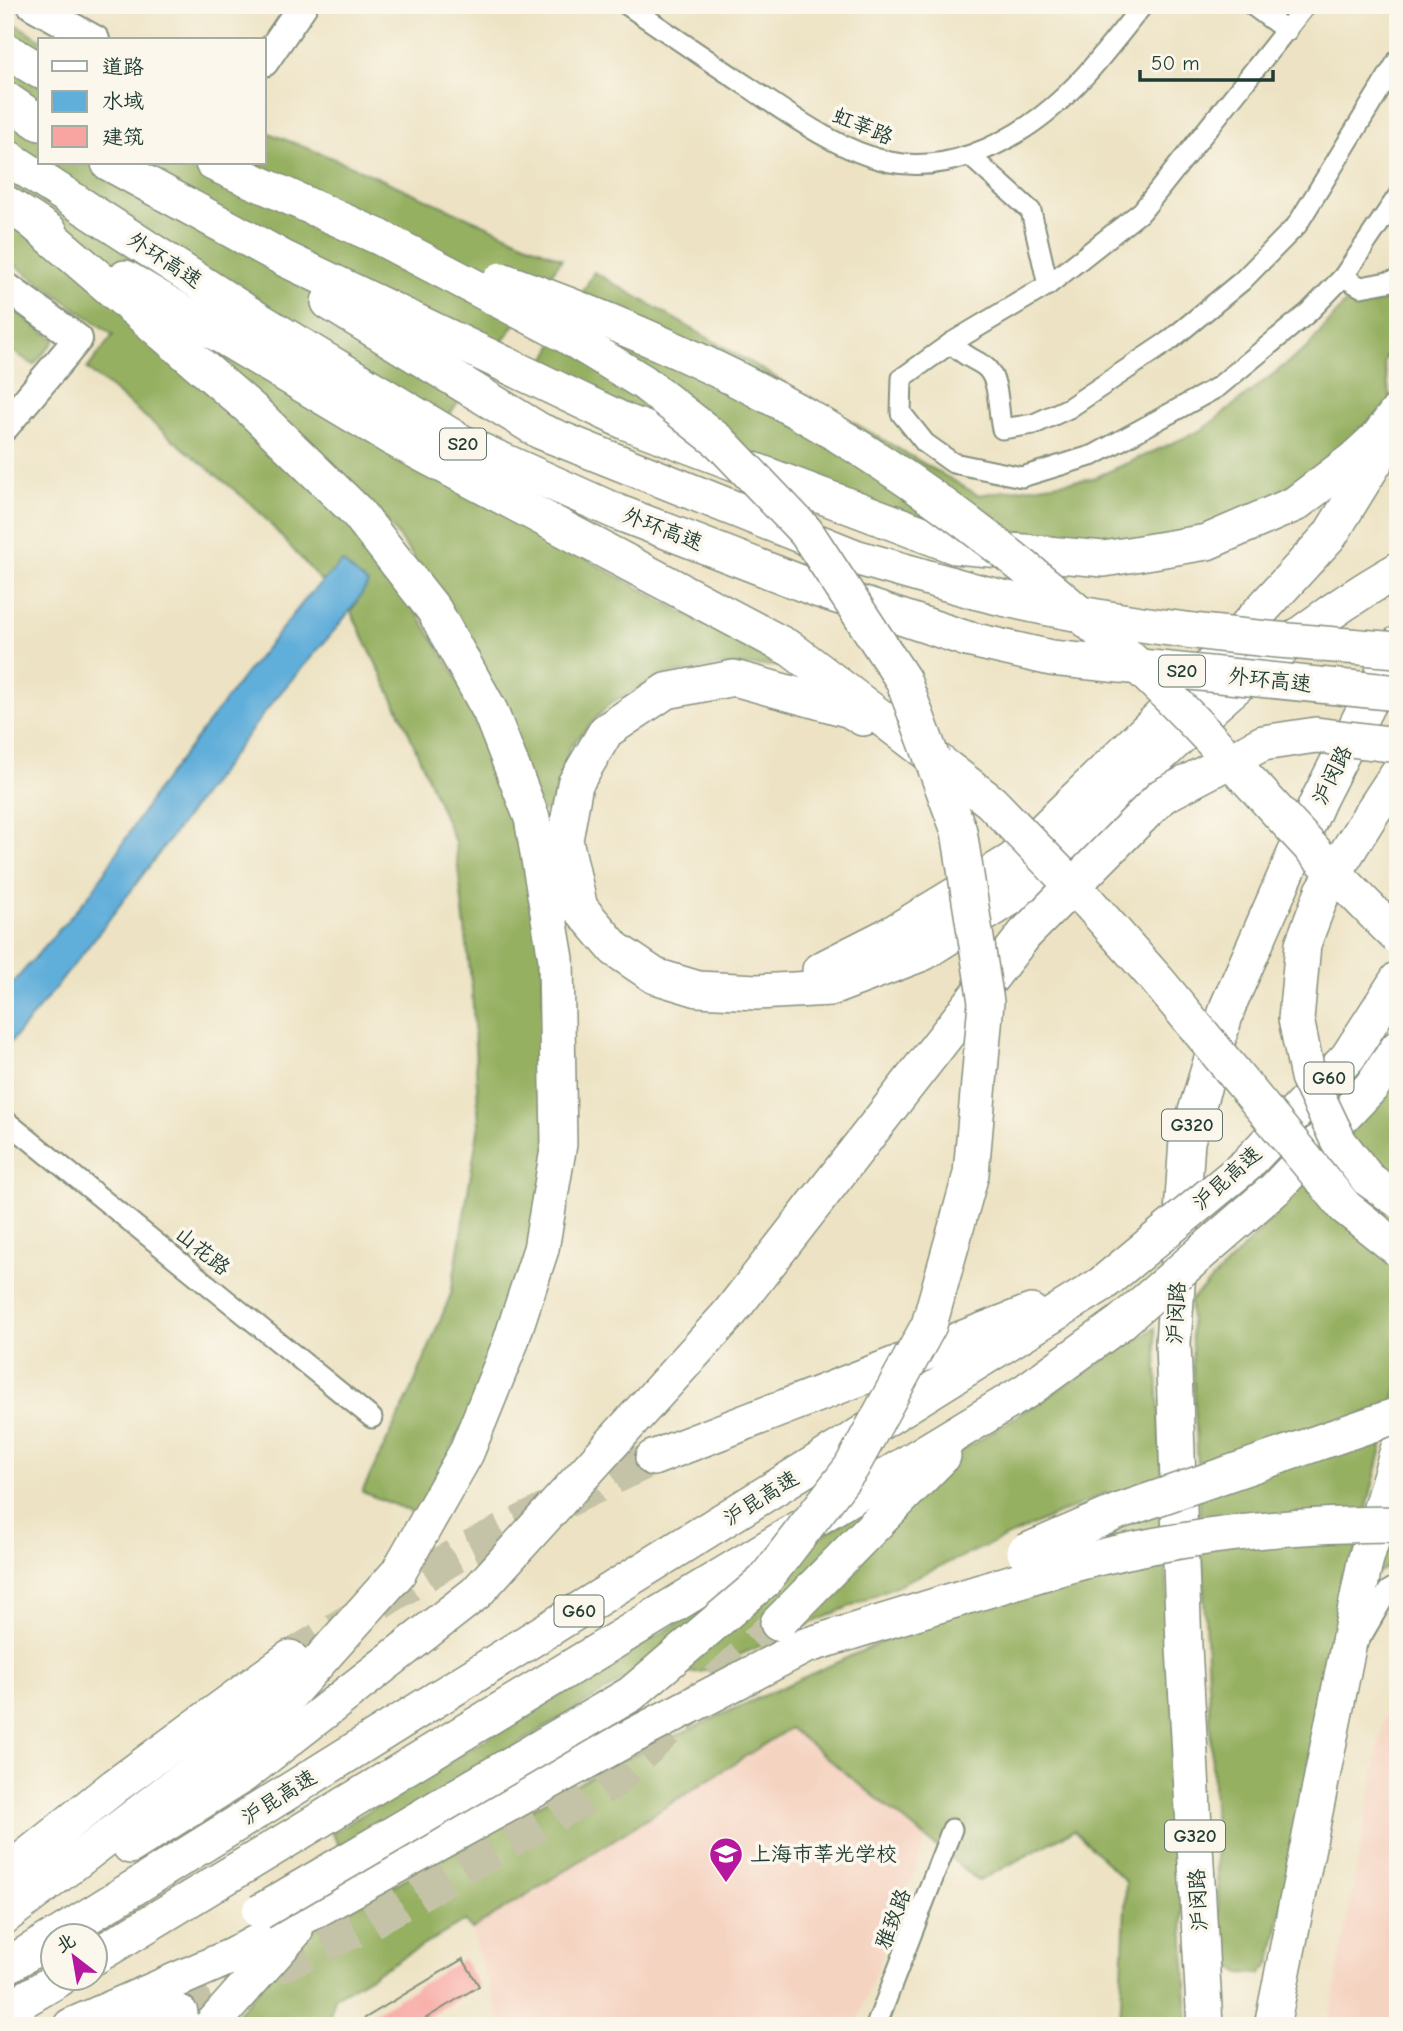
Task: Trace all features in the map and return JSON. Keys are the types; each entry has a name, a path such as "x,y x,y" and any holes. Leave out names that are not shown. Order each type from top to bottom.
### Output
{"highway":[{"path":"5,50 38,70"},
{"path":"5,99 38,122"},
{"name":"外环高速","path":"5,156 252,316 461,442 667,531 832,594 967,639 1039,656 1398,694"},
{"name":"外环高速","path":"105,164 540,431 855,558 1053,611 1209,635 1398,650"},
{"path":"111,164 285,259 626,422 955,546 1104,559 1207,542 1295,504 1353,460 1379,436 1398,411"},
{"path":"70,2026 631,1694 764,1581 851,1468 929,1325 971,1174 986,1002 959,831 903,680 806,532 720,442 643,382 564,334 379,237 215,164"},
{"path":"18,212 391,438 791,649 990,802 1089,903 1158,981 1345,1207 1398,1249"},
{"path":"5,1916 280,1705 398,1573 466,1453 510,1344 541,1249 559,1144 556,959 532,818 490,711 433,610 358,512 251,409 18,212"},
{"path":"379,237 574,306 698,363 806,416 916,487 1023,568 1115,644 1220,747 1366,906 1398,937"},
{"path":"757,992 833,966 1013,860 1191,687 1330,535 1398,426"},
{"path":"729,1314 878,1096 1029,886 1201,716 1270,659 1363,590 1398,570"},
{"name":"沪闵路","path":"1205,2026 1184,1647 1173,1343 1188,1141 1228,1006 1319,799 1398,644"},
{"path":"947,768 850,710 734,678 666,691 606,731 575,784 565,840 580,908 615,950 655,976 698,989 757,992 831,988 923,953 1029,886"},
{"path":"5,1924 243,1775 476,1593 729,1314 1025,934 1162,796 1263,743 1316,735 1398,746"},
{"path":"1398,773 1322,891 1303,943 1296,1019 1308,1077 1339,1142 1368,1179 1398,1200"},
{"name":"沪昆高速","path":"76,1923 1102,1284 1245,1166 1348,1057 1398,979"},
{"name":"沪昆高速","path":"108,1948 1026,1391 1120,1323 1275,1189 1372,1086 1398,1048"},
{"path":"653,1458 1102,1284"},
{"path":"70,2026 232,1955 625,1740 805,1646 1030,1563 1117,1512 1398,1415"},
{"path":"778,1623 983,1417"},
{"path":"1272,2026 1366,1562 1398,1450"},
{"path":"1030,1563 1096,1556 1309,1524 1398,1524"},
{"path":"5,1874 115,1786 290,1658"},
{"path":"180,2022 313,1911"},
{"name":"沪昆高速","path":"5,1967 38,1947"},
{"path":"5,2011 38,1991"}],"street":[{"path":"32,5 91,38"},
{"path":"266,59 303,5"},
{"name":"虹莘路","path":"627,5 783,110 856,151 892,163 932,164 970,156 1010,138 1044,115 1076,85 1143,5"},
{"path":"1252,5 1287,31"},
{"path":"1306,5 1142,211 1048,285 951,343 902,378 901,413 925,443 953,463 1022,477 1094,455 1218,387 1309,312 1343,277 1398,196"},
{"path":"951,343 967,359 985,366 997,387 997,409 1002,429 1034,424 1069,408 1169,341 1242,281 1297,225 1398,61"},
{"path":"970,156 1031,211 1048,285"},
{"path":"1343,277 1361,287 1398,281"},
{"path":"5,286 78,339 5,426"},
{"name":"山花路","path":"5,1120 372,1418"},
{"path":"1345,1664 1388,1591 1398,1585"},
{"name":"雅致路","path":"876,2026 952,1829"}],"shaded area":[{"path":"1398,1678 1398,2026 1328,2026 1391,1681"},
{"name":"上海市莘光学校","path":"790,1727 927,1838 855,2026 502,2026 471,1930"}],"green space":[{"path":"5,18 39,38 38,164 266,164 266,132 347,164 562,259 414,464 781,666 725,665 665,675 610,703 570,747 553,805 539,814 436,587 379,511 359,536 393,574 455,674 512,811 542,942 547,1158 525,1278 483,1390 417,1514 362,1492 412,1389 451,1294 479,1125 472,989 455,842 403,719 351,612 367,584 342,562 323,583 254,506 87,369 113,335 5,258"},
{"path":"594,272 978,495 1094,478 1202,430 1308,347 1352,295 1372,304 1398,296 1398,323 1384,363 1391,401 1329,460 1250,514 1145,542 1061,548 925,526 653,422 541,367"},
{"path":"5,303 55,340 34,365 5,346"},
{"path":"1398,1069 1398,1384 1350,1576 1271,1962 1260,1974 1240,1973 1221,1957 1190,1301 1299,1189"},
{"path":"1155,1328 1188,2026 1120,2026 1126,1882 1074,1830 979,1881 790,1728 471,1930 465,1921 335,1997 327,2026 227,2026 305,1934 615,1763 928,1621 1118,1568 1106,1493 701,1672 632,1675 342,1851 332,1833 984,1437"},
{"path":"1398,1496 1398,1562 1375,1574"}],"water":[{"path":"342,562 368,584 357,601 268,708 106,923 5,1049 5,992 91,893 156,791 246,673 308,596"}],"building":[{"path":"463,1959 479,1986 413,2026 352,2026"}],"tunnel":[{"path":"290,1658 463,1551 653,1458"},
{"path":"180,2013 361,1927 613,1781 778,1623"}],"place":[{"name":"上海市莘光学校","path":"726,1884"}]}
